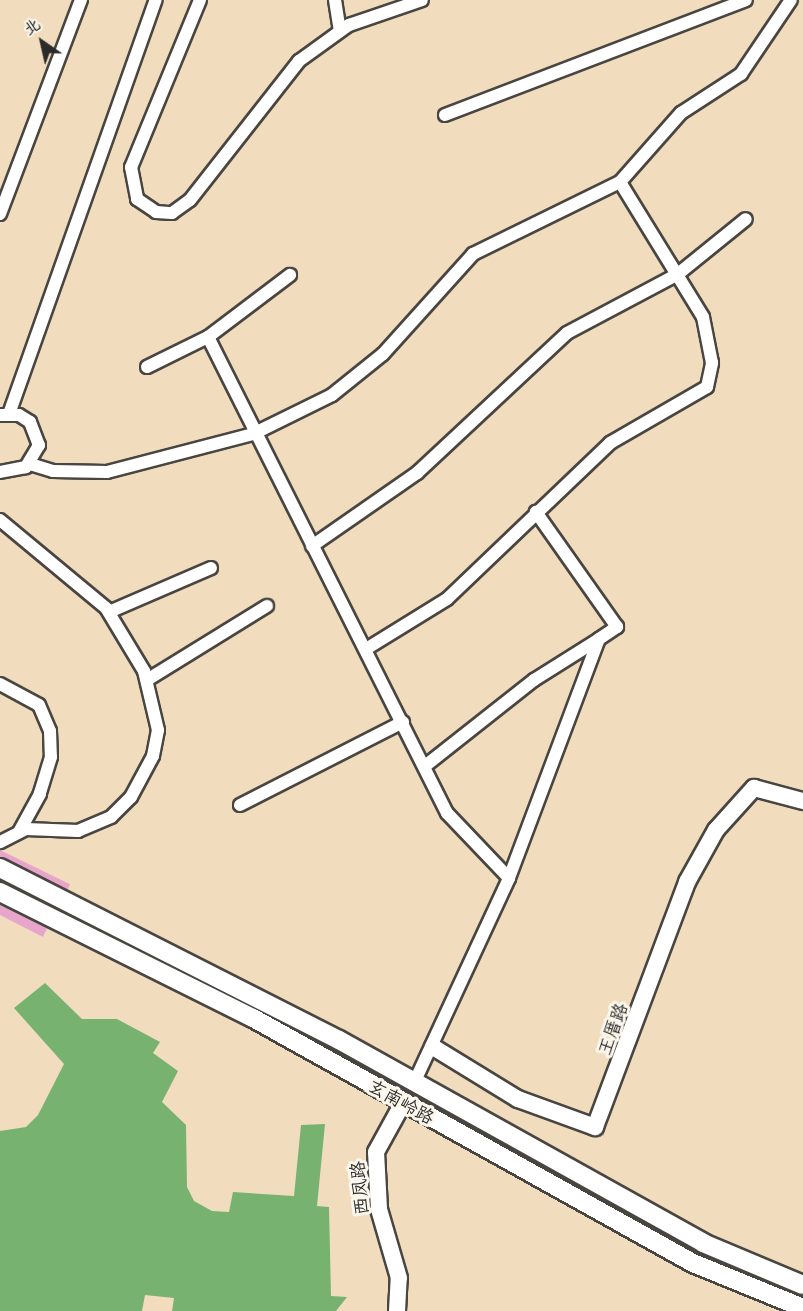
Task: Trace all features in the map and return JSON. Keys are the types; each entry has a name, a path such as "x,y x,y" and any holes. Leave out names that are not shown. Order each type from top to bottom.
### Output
{"main road":[{"name":"玄南岭路","path":"0,868 129,930 742,1261 803,1285"},
{"name":"玄南岭路","path":"0,892 253,1018 498,1156 733,1282 803,1308"}],"street":[{"path":"0,214 81,0"},
{"path":"0,472 17,472 30,464 39,445 36,432 30,422 4,415 156,0"},
{"path":"200,0 131,167 136,199 156,212 172,213 190,200 275,86 340,31 423,0"},
{"path":"335,0 340,31"},
{"path":"445,115 746,0"},
{"path":"30,464 53,471 107,472 253,434 292,418 359,376 473,254 620,182 681,113 741,74 791,0"},
{"path":"366,649 438,607 610,443 707,387 712,363 706,329 678,274 620,182"},
{"path":"312,546 417,473 567,333 678,274 746,219"},
{"path":"147,367 208,337 290,275"},
{"path":"208,337 253,434 455,825 509,878"},
{"path":"424,766 534,680 617,627 536,512"},
{"path":"0,520 109,612 147,680 158,730 153,756 131,797 111,817 78,831 19,832 0,842"},
{"path":"109,612 211,568"},
{"path":"147,680 267,606"},
{"path":"414,1083 433,1047 509,878 599,639"},
{"path":"0,684 39,705 50,731 51,757 40,794 19,832"},
{"path":"240,805 403,722"},
{"name":"王厝路","path":"433,1047 518,1099 595,1127 687,882 720,824 754,788 803,801"},
{"name":"西凤路","path":"397,1311 399,1278 379,1209 376,1152 403,1103"}],"green space":[{"path":"45,983 82,1019 117,1019 160,1042 153,1053 178,1071 162,1102 186,1125 187,1187 194,1201 212,1211 229,1212 233,1192 294,1196 301,1125 325,1124 317,1206 329,1207 331,1296 347,1297 336,1311 172,1311 174,1298 145,1295 142,1311 0,1311 0,1131 26,1127 38,1115 64,1064 14,1008"}],"building":[{"path":"0,850 70,884 67,890 0,858"},
{"path":"0,905 47,928 43,937 0,915"}]}
